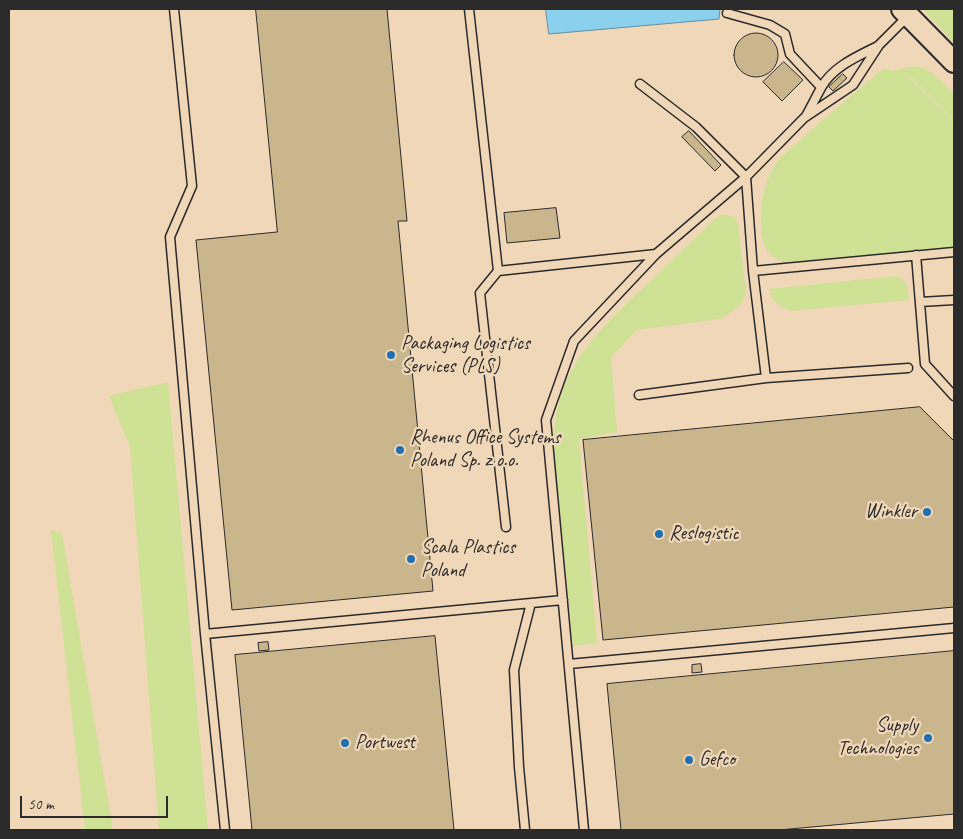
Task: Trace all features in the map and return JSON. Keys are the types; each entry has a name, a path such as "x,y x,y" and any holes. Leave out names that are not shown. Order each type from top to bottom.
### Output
{"street":[{"path":"905,12 954,62"}],"lane":[{"path":"174,9 192,186 170,237 205,634 225,830"},
{"path":"469,9 498,271"},
{"path":"584,830 546,420 574,341 656,254 746,177 804,118 853,84 879,45 905,12"},
{"path":"727,13 770,25 785,34 790,54 821,87"},
{"path":"804,118 827,79 847,62 879,45"},
{"path":"640,84 696,127 746,177 753,271 766,378"},
{"path":"753,271 954,252"},
{"path":"506,527 480,293 498,271 656,254"},
{"path":"916,255 925,364 954,396"},
{"path":"920,302 954,300"},
{"path":"639,395 766,378 908,368"},
{"path":"205,634 563,600"},
{"path":"525,830 519,767 514,670 531,603"},
{"path":"569,664 954,628"}],"green space":[{"path":"923,9 954,9 954,43"},
{"path":"914,66 932,73 954,94 954,120 910,76 901,74 909,77 954,121 954,249 789,264 776,259 768,252 763,242 761,212 765,187 777,162 820,122 884,68 892,71"},
{"path":"721,215 734,217 738,224 746,293 743,301 736,309 720,319 637,330 611,357 617,432 579,439 597,643 573,646 553,442 562,391 576,362 602,328"},
{"path":"896,276 905,282 909,300 791,311 772,298 769,289"},
{"path":"168,382 208,830 159,830 130,447 109,396"},
{"path":"51,530 62,534 113,830 85,830"}],"water":[{"path":"546,9 720,9 719,19 549,34"}],"building":[{"path":"256,9 387,9 407,221 398,221 433,591 232,610 196,240 277,232"},
{"path":"756,33 768,37 774,43 778,55 774,67 768,73 756,77 744,73 738,67 734,55 738,43 744,37"},
{"path":"784,62 803,80 782,101 763,82"},
{"path":"843,74 847,78 833,91 829,87"},
{"path":"689,131 721,165 715,171 682,137"},
{"path":"556,208 560,238 507,243 504,213"},
{"path":"920,407 954,441 954,607 603,640 583,440"},
{"name":"Portwest","path":"435,636 454,830 252,830 235,655"},
{"path":"268,642 269,650 259,651 258,643"},
{"path":"954,651 954,814 779,830 621,830 607,684"},
{"path":"701,664 702,672 692,673 692,665"}],"place":[{"name":"Packaging Logistics Services (PLS)","path":"391,355"},
{"name":"Rhenus Office Systems Poland Sp. z o.o.","path":"400,450"},
{"name":"Winkler","path":"927,512"},
{"name":"Reslogistic","path":"659,534"},
{"name":"Scala Plastics Poland","path":"411,559"},
{"name":"Supply Technologies","path":"928,738"},
{"name":"Portwest","path":"345,743"},
{"name":"Gefco","path":"689,760"}]}
